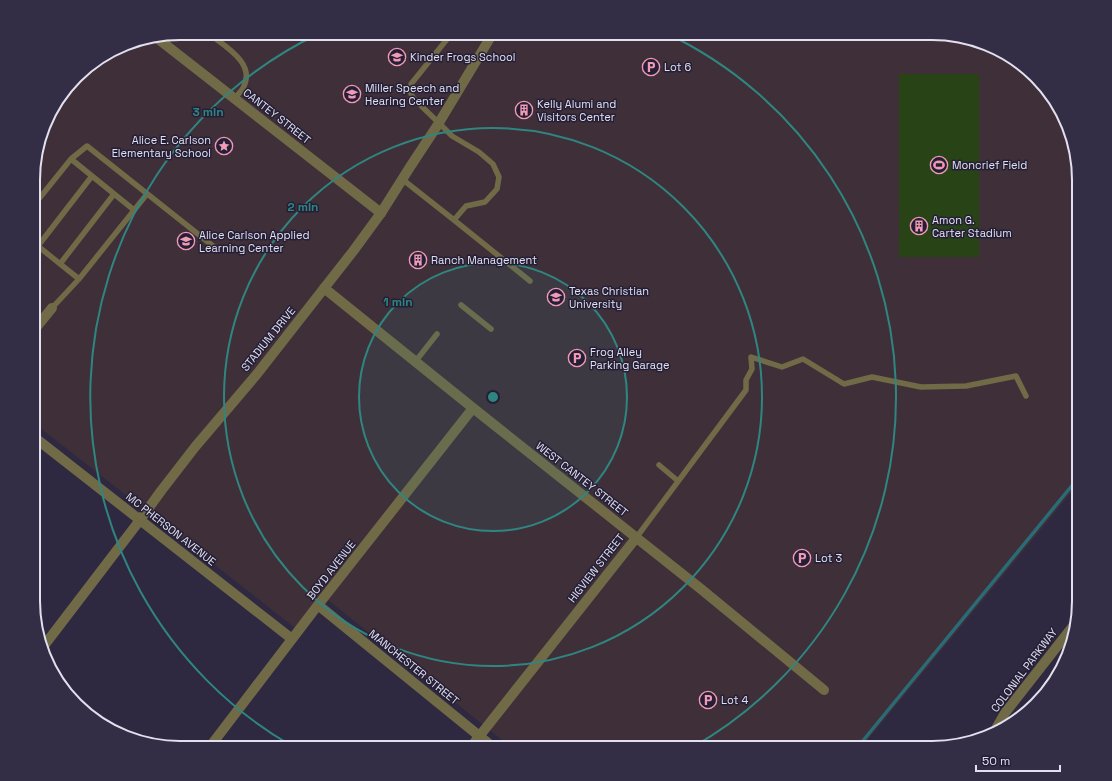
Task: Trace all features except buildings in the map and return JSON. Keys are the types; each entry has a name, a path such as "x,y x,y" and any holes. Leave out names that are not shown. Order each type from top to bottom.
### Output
{"street":[{"name":"STADIUM DRIVE","path":"46,643 195,447 257,374 354,250 381,213 439,123 488,40"},
{"name":"CANTEY STREET","path":"161,41 381,213"},
{"name":"WEST CANTEY STREET","path":"324,288 636,538 706,592 824,690"},
{"path":"40,323 52,308"},
{"name":"BOYD AVENUE","path":"214,741 318,605 473,408"},
{"name":"MC PHERSON AVENUE","path":"40,442 292,639"},
{"name":"HIGVIEW STREET","path":"476,741 636,538"},
{"name":"MANCHESTER STREET","path":"318,605 486,741"},
{"name":"COLONIAL PARKWAY","path":"999,724 1005,713 1068,631"}],"lane":[{"path":"217,40 239,58 244,64 246,80 243,88 235,98"},
{"path":"446,40 411,84 410,92 414,99 452,136 480,152 493,164 498,178 497,189 485,202 466,206 454,220"},
{"path":"40,198 71,159 87,146 213,246"},
{"path":"71,159 134,210"},
{"path":"40,240 92,176"},
{"path":"402,179 530,281"},
{"path":"60,264 114,194"},
{"path":"52,308 80,279 147,194"},
{"path":"40,248 80,279"},
{"path":"461,305 491,329"},
{"path":"415,362 437,334"},
{"name":"HIGVIEW STREET","path":"636,538 746,390 746,380 752,368 751,357 782,367 803,359 844,384 872,377 921,387 966,386 1016,376 1026,396"},
{"path":"659,465 678,481"}],"shaded area":[{"name":"Texas Christian University","path":"171,40 941,40 977,47 994,54 1017,69 1031,81 1048,102 1058,118 1065,135 1072,171 1072,492 867,741 503,741 322,595 295,628 40,428 41,162 47,135 54,118 69,95 81,81 102,64 118,54 135,47"}],"green space":[{"name":"Moncrief Field","path":"899,74 979,74 979,257 899,257"}],"waterway":[{"path":"863,741 1072,486"}],"place":[{"name":"Kinder Frogs School","path":"397,57"},
{"name":"Lot 6","path":"651,67"},
{"name":"Miller Speech and Hearing Center","path":"352,94"},
{"name":"Kelly Alumi and Visitors Center","path":"524,110"},
{"name":"Alice E. Carlson Elementary School","path":"224,146"},
{"name":"Moncrief Field","path":"939,165"},
{"name":"Amon G. Carter Stadium","path":"919,226"},
{"name":"Alice Carlson Applied Learning Center","path":"186,241"},
{"name":"Ranch Management","path":"418,260"},
{"name":"Texas Christian University","path":"556,297"},
{"name":"Frog Alley Parking Garage","path":"577,358"},
{"name":"Lot 3","path":"802,558"},
{"name":"Lot 4","path":"708,700"}]}
